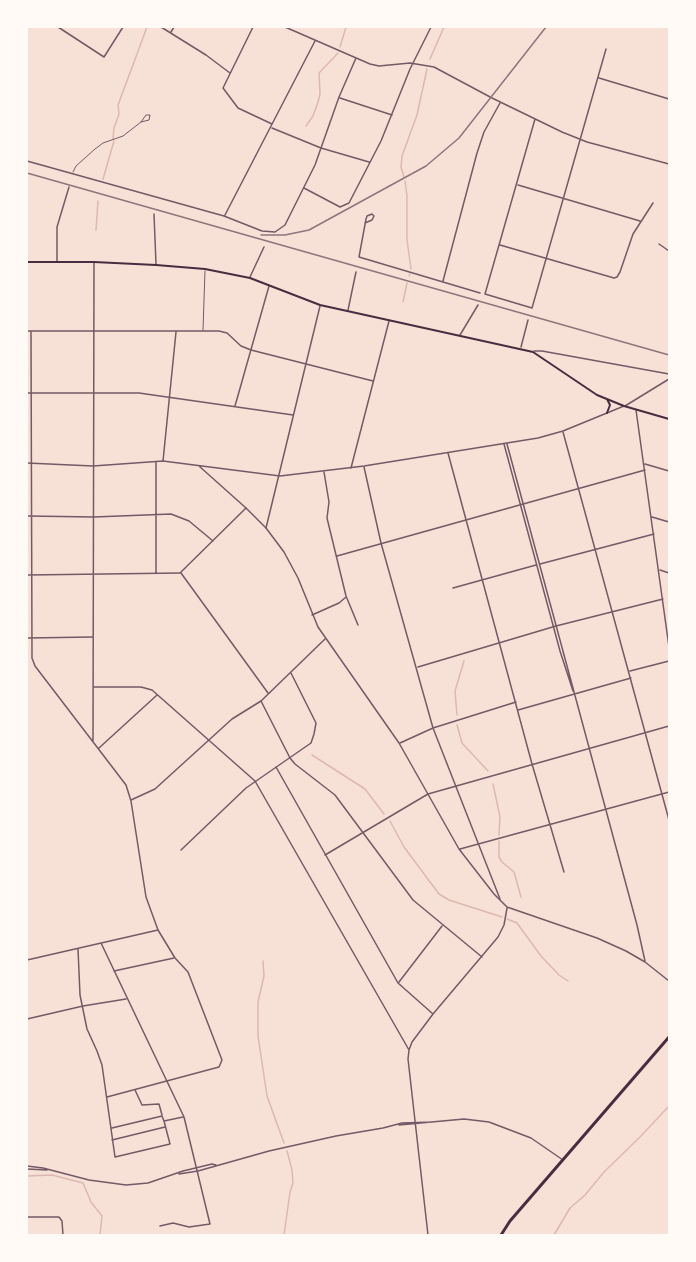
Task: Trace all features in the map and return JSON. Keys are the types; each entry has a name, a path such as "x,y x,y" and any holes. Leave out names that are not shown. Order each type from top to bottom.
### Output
{"highway":[{"path":"501,1235 562,1160 669,1038"}],"main road":[{"path":"27,262 156,265 205,269 250,278 320,305 533,352 583,386 607,399 669,419"},
{"path":"607,399 610,405 608,413"}],"street":[{"path":"57,27 104,57 123,27"},
{"path":"161,27 231,73"},
{"path":"171,33 174,27"},
{"path":"253,27 223,88 238,108 321,148 370,162"},
{"path":"285,27 376,66 413,63 436,68 500,102 580,139 669,164"},
{"path":"304,188 340,207 348,205 392,115 413,63 431,27"},
{"path":"224,216 315,40"},
{"path":"535,119 485,294 532,308 606,49"},
{"path":"27,161 224,216 262,231 275,232 285,225 304,188 356,58"},
{"path":"598,78 669,99"},
{"path":"339,97 392,115"},
{"path":"443,281 477,153 484,132 500,102"},
{"path":"71,180 73,174"},
{"path":"517,185 640,222"},
{"path":"57,262 57,227 69,187"},
{"path":"500,245 614,278 620,272 633,234 653,203"},
{"path":"154,214 156,265"},
{"path":"365,222 359,257 480,293"},
{"path":"659,244 669,251"},
{"path":"250,278 264,247"},
{"path":"93,742 94,262"},
{"path":"347,311 356,272"},
{"path":"235,407 269,285"},
{"path":"266,528 280,476 304,363 320,305"},
{"path":"459,336 478,305"},
{"path":"521,348 528,320"},
{"path":"351,468 390,321"},
{"path":"27,331 219,331 227,333 242,346 251,350 373,381"},
{"path":"31,331 29,516 32,658 35,666 126,785 146,897 158,930 175,958 188,972 222,1060 219,1066 106,1097"},
{"path":"163,461 176,331"},
{"path":"533,352 542,351 669,374"},
{"path":"29,463 93,466 163,461 280,476 351,468 505,444 562,431 638,400 669,378"},
{"path":"27,393 139,393 293,415"},
{"path":"636,409 668,624 669,646"},
{"path":"562,431 669,820"},
{"path":"505,444 553,627 569,684 575,694"},
{"path":"448,452 532,765 564,872"},
{"path":"156,461 156,573"},
{"path":"644,464 669,471"},
{"path":"199,466 266,528 290,563 312,615 326,639 399,743 459,849 500,901 507,907 599,939 626,951 645,962 669,981"},
{"path":"364,466 381,543 433,728 500,901"},
{"path":"338,555 645,470"},
{"path":"324,471 328,502 327,518 338,555 346,596 358,625"},
{"path":"27,575 180,573 246,508"},
{"path":"29,516 94,517 171,514 180,516 213,541"},
{"path":"651,517 669,522"},
{"path":"453,588 654,534"},
{"path":"538,565 590,749 645,962"},
{"path":"659,570 669,573"},
{"path":"180,573 268,694"},
{"path":"312,615 339,603 346,596"},
{"path":"417,667 556,626 663,599"},
{"path":"27,638 93,637"},
{"path":"130,801 155,789 232,719 261,701 326,639"},
{"path":"630,672 669,661"},
{"path":"181,850 255,781 310,743 316,723 290,672"},
{"path":"517,710 631,678"},
{"path":"94,687 145,687 158,694 255,781 409,1050 428,1235"},
{"path":"98,749 158,694"},
{"path":"261,701 290,758 300,770 335,795 413,900 482,957"},
{"path":"399,743 433,728 516,702"},
{"path":"325,855 428,794 669,726"},
{"path":"276,767 398,983 434,1014"},
{"path":"459,849 669,792"},
{"path":"409,1050 412,1042 434,1014 498,937 504,925 507,907"},
{"path":"398,983 442,926"},
{"path":"27,960 158,930"},
{"path":"101,943 184,1117 210,1224 189,1227 173,1223 160,1226"},
{"path":"78,949 82,1006 89,1035 98,1051 102,1065 115,1157 170,1144 159,1104 142,1105 135,1090"},
{"path":"114,971 175,958"},
{"path":"27,1019 82,1006 127,999"},
{"path":"111,1129 162,1116"},
{"path":"164,1121 184,1117"},
{"path":"179,1174 198,1172 303,1143 398,1125 464,1119 496,1123 531,1138 562,1160"},
{"path":"112,1140 166,1127"},
{"path":"27,1168 119,1184 148,1183 212,1164 217,1165"},
{"path":"27,1217 59,1218 62,1221 63,1235"}],"lane":[{"path":"73,174 76,166 103,143 117,139 141,122"},
{"path":"203,331 205,269"}],"waterway":[{"path":"113,139 119,114 118,105 147,27"},
{"path":"340,47 346,27"},
{"path":"430,59 444,27"},
{"path":"306,126 313,116 320,94 319,73 338,53"},
{"path":"404,177 401,167 402,156 417,115 427,69"},
{"path":"103,179 114,141"},
{"path":"405,181 407,240 411,269"},
{"path":"96,230 98,201"},
{"path":"403,302 407,283"},
{"path":"457,715 455,691 464,661"},
{"path":"457,725 462,743 488,771"},
{"path":"312,755 365,789 384,814"},
{"path":"493,784 500,817 499,835"},
{"path":"390,821 404,847 439,894 449,900 502,917"},
{"path":"499,841 499,857 514,872 521,897"},
{"path":"507,919 517,923 541,956 568,981"},
{"path":"263,961 264,976 258,1002 258,1036 267,1096 284,1143"},
{"path":"554,1235 570,1208 669,1106"},
{"path":"284,1235 293,1183 287,1151"},
{"path":"27,1176 52,1175 83,1183 91,1202 102,1216 100,1235"}],"railway":[{"path":"261,235 285,235 309,230 426,166 459,138 546,27"},
{"path":"27,173 669,355"}]}
